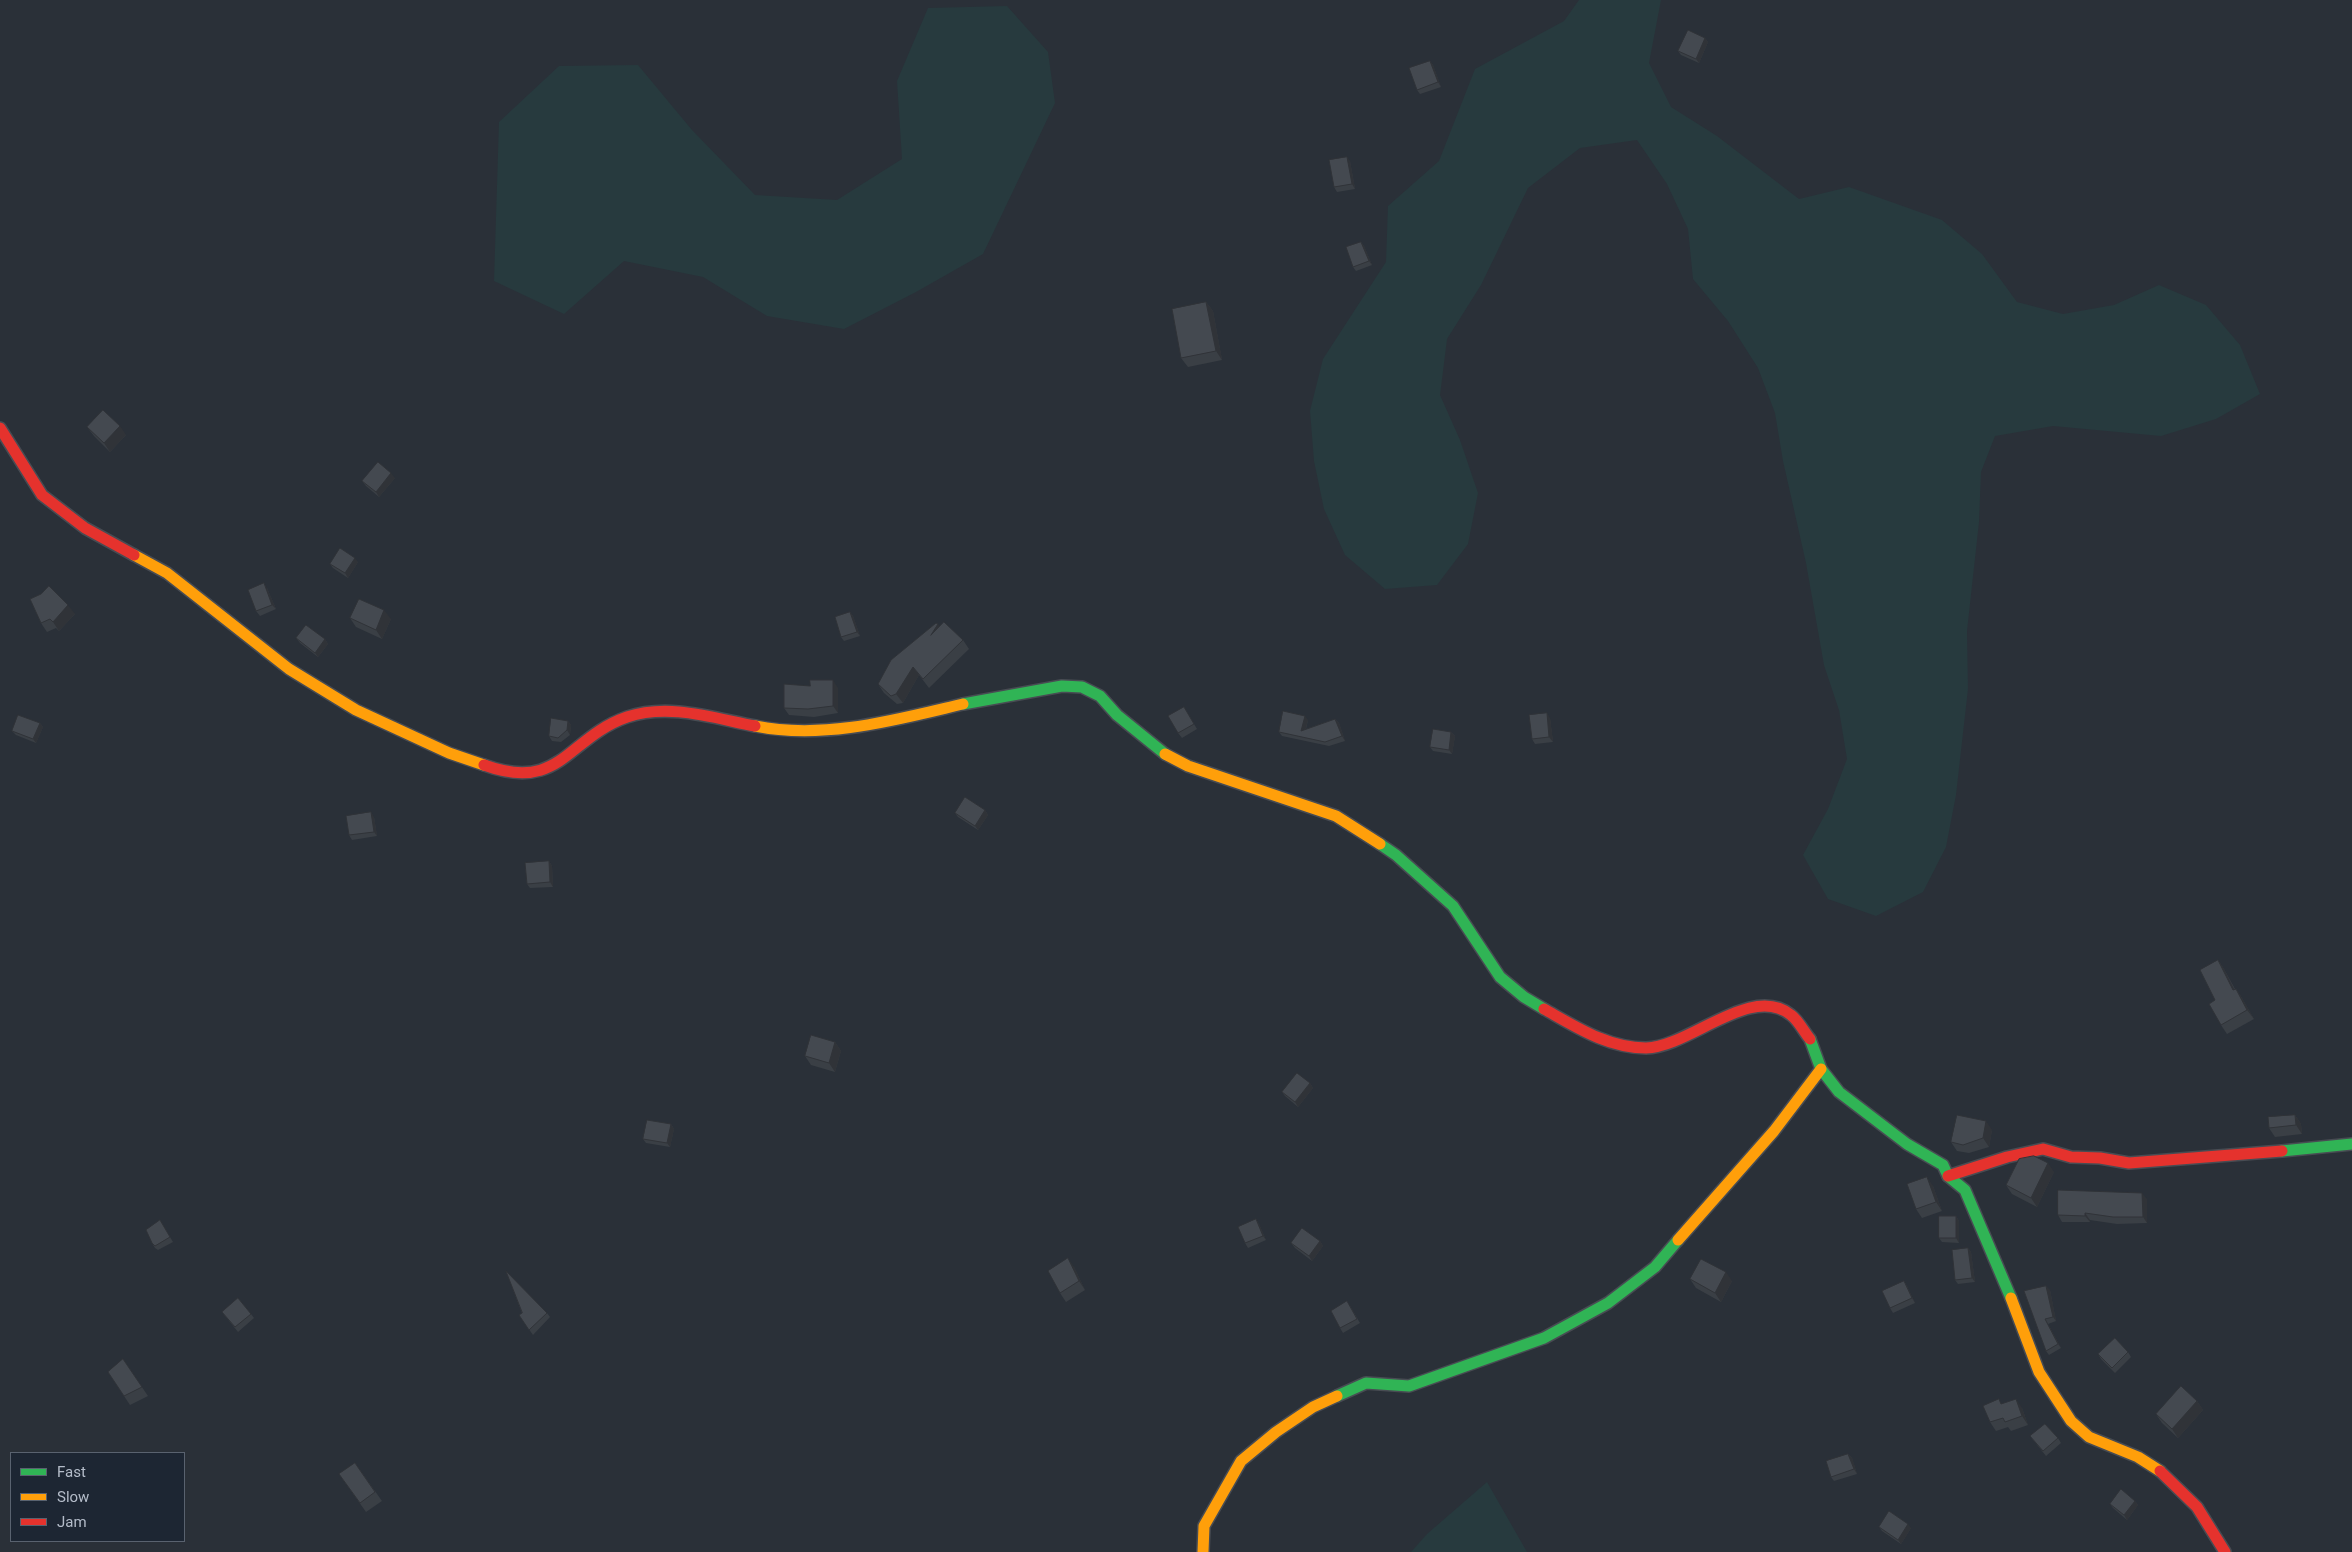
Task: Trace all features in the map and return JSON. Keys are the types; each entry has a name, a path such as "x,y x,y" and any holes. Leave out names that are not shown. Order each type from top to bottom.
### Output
{"main road":[{"path":"0,428 42,495 85,528 167,573 289,669 356,710 441,749 491,768 520,773 540,772 560,762 600,730 628,717 673,710 768,729 811,732 888,722 967,703 1043,689 1062,686 1082,687 1100,696 1117,715 1161,752 1188,766 1336,816 1364,833 1396,855 1453,906 1500,977 1524,997 1586,1033 1617,1044 1647,1048 1684,1038 1741,1009 1769,1006 1791,1015 1811,1040 1821,1069 1838,1092 1907,1144 1943,1165 1948,1176 1965,1190 2000,1270 2039,1372 2071,1421 2089,1438 2138,1457 2165,1474 2197,1507 2225,1552"},
{"path":"1203,1552 1204,1526 1241,1461 1276,1432 1313,1406 1366,1383 1409,1386 1544,1338 1608,1303 1655,1267 1774,1131 1821,1069"},
{"path":"1948,1176 2007,1157 2043,1149 2071,1156 2129,1163 2249,1155 2352,1144"}],"green space":[{"path":"1579,0 1661,0 1649,63 1671,107 1717,136 1799,199 1849,187 1942,220 1982,254 2017,302 2063,314 2114,305 2159,285 2206,305 2240,345 2260,394 2216,419 2161,436 2053,426 1995,436 1981,472 1979,522 1967,631 1968,689 1956,795 1946,847 1923,892 1876,916 1828,899 1803,855 1828,809 1847,759 1839,710 1824,665 1806,563 1783,461 1775,413 1758,368 1728,321 1693,279 1688,229 1667,184 1637,140 1580,148 1528,188 1481,285 1447,339 1440,395 1460,440 1478,493 1468,544 1437,585 1385,589 1345,555 1324,509 1314,461 1310,411 1323,359 1386,262 1388,206 1439,161 1475,69 1564,21"},
{"path":"1007,6 1048,52 1055,103 983,254 916,292 844,329 767,316 703,277 624,261 564,314 494,281 499,122 559,66 638,65 692,130 755,195 837,200 902,159 897,81 928,8"},
{"path":"1487,1482 1527,1552 1411,1552 1427,1534"}],"building":[{"path":"1688,30 1705,38 1696,59 1678,51"},
{"path":"1430,61 1438,82 1417,90 1409,68"},
{"path":"1347,157 1352,184 1334,187 1329,160"},
{"path":"1361,242 1369,261 1353,267 1346,247"},
{"path":"1206,302 1216,351 1181,358 1172,309"},
{"path":"103,410 120,426 104,443 87,427"},
{"path":"378,462 391,473 376,492 362,481"},
{"path":"340,548 355,558 345,573 330,564"},
{"path":"264,583 272,605 256,611 248,590"},
{"path":"49,586 68,605 53,622 50,619 41,623 30,599 41,594"},
{"path":"359,599 384,610 376,630 350,618"},
{"path":"850,612 857,632 841,637 835,617"},
{"path":"944,622 963,640 923,679 913,667 896,694 891,696 878,684 891,660 936,623 938,624 931,635"},
{"path":"306,625 325,639 315,653 296,638"},
{"path":"810,680 833,680 833,706 808,709 784,708 784,684 810,686"},
{"path":"1184,707 1194,724 1178,733 1168,716"},
{"path":"1283,711 1305,716 1301,731 1335,719 1342,736 1325,742 1279,732"},
{"path":"1547,713 1549,737 1532,739 1529,715"},
{"path":"18,715 40,723 33,739 12,731"},
{"path":"551,718 568,721 567,730 558,738 549,736"},
{"path":"1433,729 1451,732 1449,750 1430,747"},
{"path":"965,797 985,810 975,826 955,813"},
{"path":"371,812 374,832 349,835 346,816"},
{"path":"549,861 550,882 527,884 525,863"},
{"path":"2218,960 2233,990 2236,989 2247,1010 2221,1025 2209,1004 2215,1000 2200,970"},
{"path":"811,1035 835,1042 829,1063 805,1056"},
{"path":"1297,1073 1310,1083 1295,1102 1282,1092"},
{"path":"1957,1115 1986,1121 1983,1138 1963,1145 1951,1142"},
{"path":"2295,1115 2296,1125 2269,1128 2268,1117"},
{"path":"647,1120 671,1124 667,1143 643,1139"},
{"path":"2034,1156 2048,1163 2031,1198 2006,1185 2019,1159"},
{"path":"1927,1177 1936,1202 1916,1209 1907,1184"},
{"path":"2058,1190 2142,1193 2143,1217 2113,1217 2085,1213 2085,1216 2058,1215"},
{"path":"1939,1216 1956,1216 1956,1238 1939,1238"},
{"path":"1256,1219 1263,1236 1245,1243 1238,1227"},
{"path":"160,1220 170,1237 155,1246 146,1230"},
{"path":"1302,1228 1320,1241 1309,1256 1291,1243"},
{"path":"1968,1248 1972,1278 1955,1280 1952,1250"},
{"path":"1068,1258 1079,1281 1060,1293 1048,1271"},
{"path":"1701,1259 1726,1272 1715,1293 1690,1279"},
{"path":"506,1271 547,1313 529,1330 519,1315 522,1313"},
{"path":"1904,1281 1912,1298 1890,1308 1882,1291"},
{"path":"2046,1286 2053,1317 2045,1319 2058,1344 2046,1351 2024,1291"},
{"path":"238,1298 251,1314 235,1327 222,1312"},
{"path":"1347,1301 1357,1319 1340,1328 1331,1311"},
{"path":"2115,1338 2128,1352 2112,1368 2098,1354"},
{"path":"123,1359 142,1387 124,1396 108,1372"},
{"path":"2181,1386 2197,1401 2172,1429 2156,1414"},
{"path":"1999,1399 2001,1404 2016,1399 2022,1416 2005,1422 2003,1418 1990,1422 1983,1406"},
{"path":"2045,1424 2058,1438 2043,1451 2030,1436"},
{"path":"1848,1454 1854,1469 1831,1477 1826,1461"},
{"path":"355,1463 375,1492 360,1503 339,1474"},
{"path":"2121,1489 2135,1501 2124,1515 2110,1504"},
{"path":"1889,1511 1908,1524 1898,1540 1879,1527"}],"traffic: fast":[{"path":"963,704 1062,686 1082,687 1100,696 1117,715 1165,754"},
{"path":"1380,844 1396,855 1453,906 1500,977 1524,997 1544,1009"},
{"path":"1810,1039 1821,1069 1839,1092 1907,1144 1943,1165 1948,1176 1965,1190 2011,1298"},
{"path":"2282,1151 2352,1144"},
{"path":"1337,1396 1366,1383 1409,1386 1544,1338 1608,1303 1655,1267 1678,1240"}],"traffic: slow":[{"path":"134,555 167,573 289,669 356,710 449,753 484,765"},
{"path":"755,726 781,730 833,729 885,722 963,704"},
{"path":"1165,754 1188,766 1336,816 1380,844"},
{"path":"1678,1240 1774,1131 1821,1069"},
{"path":"2011,1298 2039,1372 2071,1421 2089,1437 2138,1457 2160,1471"},
{"path":"1203,1552 1204,1526 1241,1461 1276,1432 1313,1407 1337,1396"}],"traffic: jam":[{"path":"0,428 42,495 85,528 134,555"},
{"path":"484,765 510,772 530,772 547,768 607,726 627,717 643,713 659,711 691,713 755,726"},
{"path":"1544,1009 1593,1035 1632,1047 1646,1048 1663,1045 1739,1011 1758,1007 1775,1007 1791,1015 1810,1039"},
{"path":"1948,1176 2007,1157 2043,1149 2071,1157 2100,1158 2129,1163 2282,1151"},
{"path":"2160,1471 2197,1507 2225,1552"}]}
